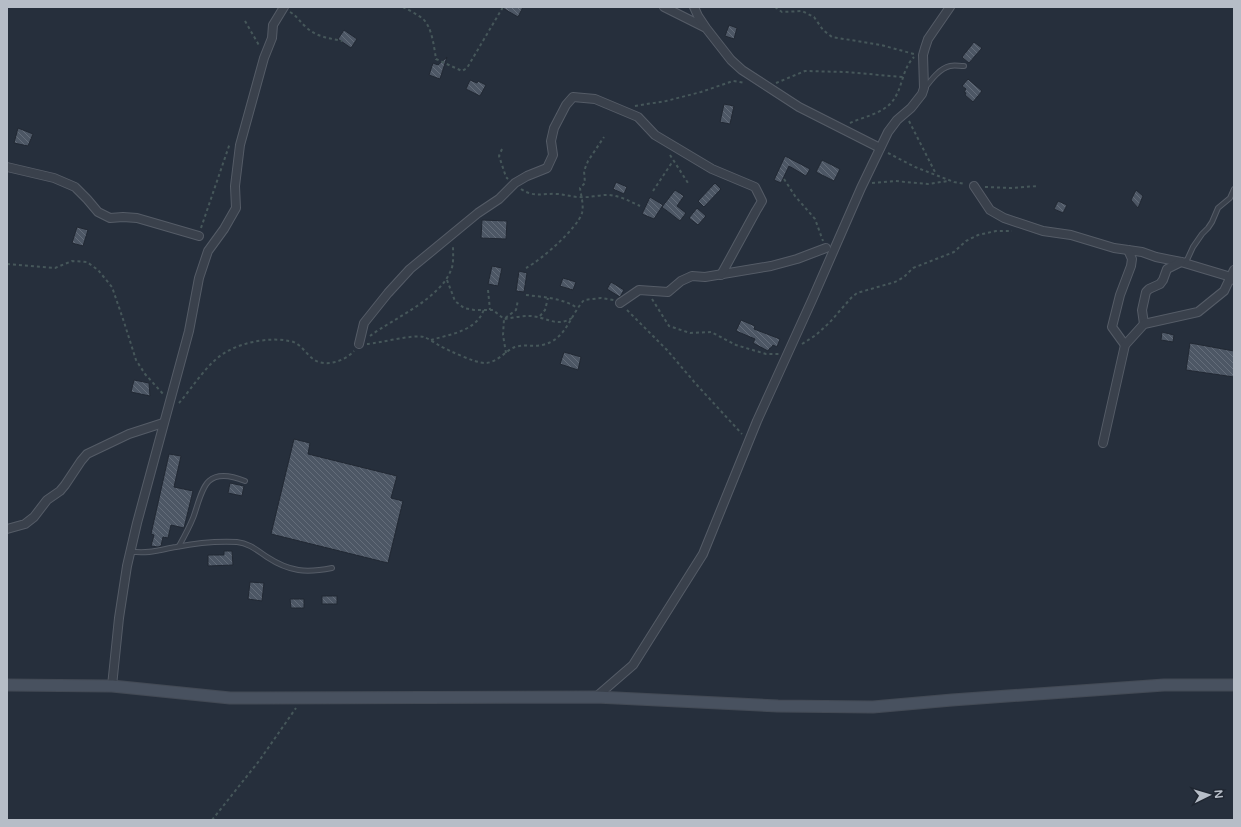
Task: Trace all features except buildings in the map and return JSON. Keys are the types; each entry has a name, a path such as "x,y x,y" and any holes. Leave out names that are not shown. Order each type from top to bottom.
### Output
{"street":[{"path":"112,686 119,618 130,552 188,331 199,278 208,251 224,230 236,208 234,186 240,145 264,58 272,38 273,25 284,7"},
{"path":"664,7 706,28"},
{"path":"694,7 706,28 731,60 742,70 799,107 880,148"},
{"path":"596,697 633,665 703,554 749,442 852,206 888,132 897,120 917,101 924,88 924,48 928,39 950,7"},
{"path":"359,344 364,323 410,269 478,213 499,199 515,182 547,168 553,155 552,141 554,128 566,105 573,97 595,99 638,117 655,135 712,169 755,187 762,201 721,275"},
{"path":"7,167 54,178 75,187 98,212 110,218 137,218 199,236"},
{"path":"974,186 990,210 1004,218 1043,231 1071,235 1107,246 1181,262 1233,276 1224,292 1198,312 1144,324 1125,345 1103,443"},
{"path":"620,303 639,290 668,292 681,281 692,276 705,277 721,275 797,259 826,248"},
{"path":"1125,345 1112,327 1120,295 1131,266 1132,259 1128,250"},
{"path":"1144,324 1142,310 1146,292 1149,288 1160,284 1167,269 1181,262"},
{"path":"7,529 25,524 34,517 47,500 65,485 87,454 129,434 163,423"},
{"path":"7,685 112,686 230,698 596,697 778,706 873,707 960,699 1164,685 1234,685"}],"lane":[{"path":"924,88 935,76 947,67 954,65 964,66"},
{"path":"1181,262 1187,260 1193,247 1212,222 1218,208 1230,198 1234,189"},
{"path":"179,546 188,530 209,481 218,477 226,476 233,476 245,481"},
{"path":"130,552 154,552 179,546 217,542 239,542 252,546 269,558 290,568 303,571 316,571 332,568"}],"path":[{"path":"284,7 295,15 312,32 319,36 342,41"},
{"path":"403,7 422,18 425,22 433,38 436,59 460,71 467,68 503,7"},
{"path":"775,7 782,12 802,11 814,17 823,30 832,37 881,45 917,55 909,62 897,92 889,105 840,128"},
{"path":"245,21 260,48"},
{"path":"905,113 936,174"},
{"path":"526,268 557,243 574,226 582,214 583,204 580,188 585,183 584,170 588,161 604,137"},
{"path":"662,139 673,160 688,183"},
{"path":"880,148 915,167 954,182 974,186 1012,188 1038,186"},
{"path":"502,149 499,156 506,177 515,182 522,190 530,194 539,196 558,194 570,197 608,195 620,197 640,206"},
{"path":"653,192 673,160"},
{"path":"784,179 795,196 814,219 826,248"},
{"path":"866,182 928,184 948,181"},
{"path":"646,290 669,326 690,333 711,332 736,345 766,354 788,353 816,335 851,298 858,293 895,282 904,277 913,268 954,252 966,242 978,235 996,231 1013,231"},
{"path":"178,405 207,368 226,352 243,344 263,341 290,341 302,348 313,360 326,363 342,360 350,355 359,344 383,326 405,314 439,289 447,280 452,269 453,234"},
{"path":"7,264 55,268 72,261 87,262 98,270 112,287 136,360 145,374 169,401"},
{"path":"447,280 455,301 464,308 474,310 493,310 504,319 529,316 565,322 573,318"},
{"path":"488,290 490,310"},
{"path":"526,295 566,302 577,308"},
{"path":"540,317 545,310 548,298"},
{"path":"359,344 423,337 465,357 486,363 496,360 514,347 527,345 540,346 549,343 558,337 569,324 577,308 584,300 591,298 611,299 620,303 667,350 749,442"},
{"path":"506,353 503,335 504,319 516,310 518,300"},
{"path":"430,341 464,331 476,323 482,315 484,309"},
{"path":"212,820 259,761 303,698"}]}
